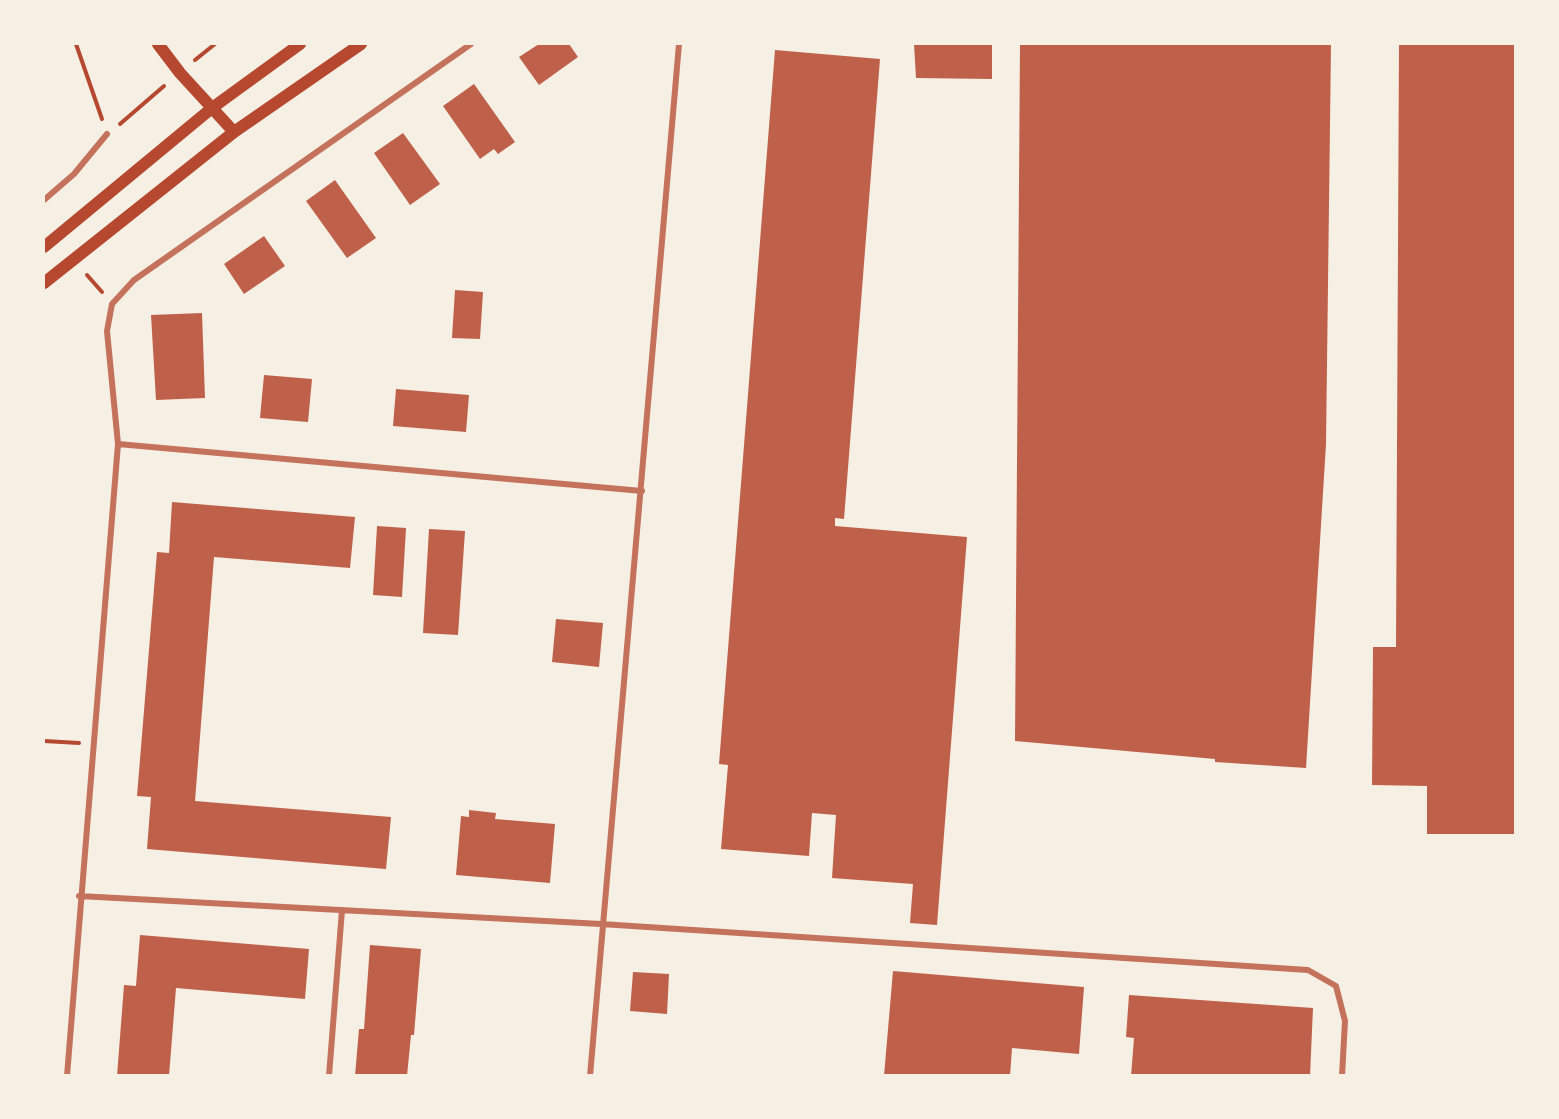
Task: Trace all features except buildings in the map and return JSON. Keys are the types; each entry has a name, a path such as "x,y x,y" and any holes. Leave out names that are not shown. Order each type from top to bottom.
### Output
{"main road":[{"path":"158,44 180,73 234,132"},
{"path":"44,247 212,108 300,44"},
{"path":"44,283 234,132 361,44"}],"street":[{"path":"67,1076 79,896 118,444 107,331 112,304 134,280 471,44"},
{"path":"590,1076 601,924 642,491 679,44"},
{"path":"44,200 74,174 107,134"},
{"path":"118,444 642,491"},
{"path":"79,896 601,924 1308,970 1336,986 1345,1021 1342,1076"},
{"path":"329,1076 342,910"}],"path":[{"path":"76,44 107,134 215,44"},
{"path":"44,741 92,744"}]}
